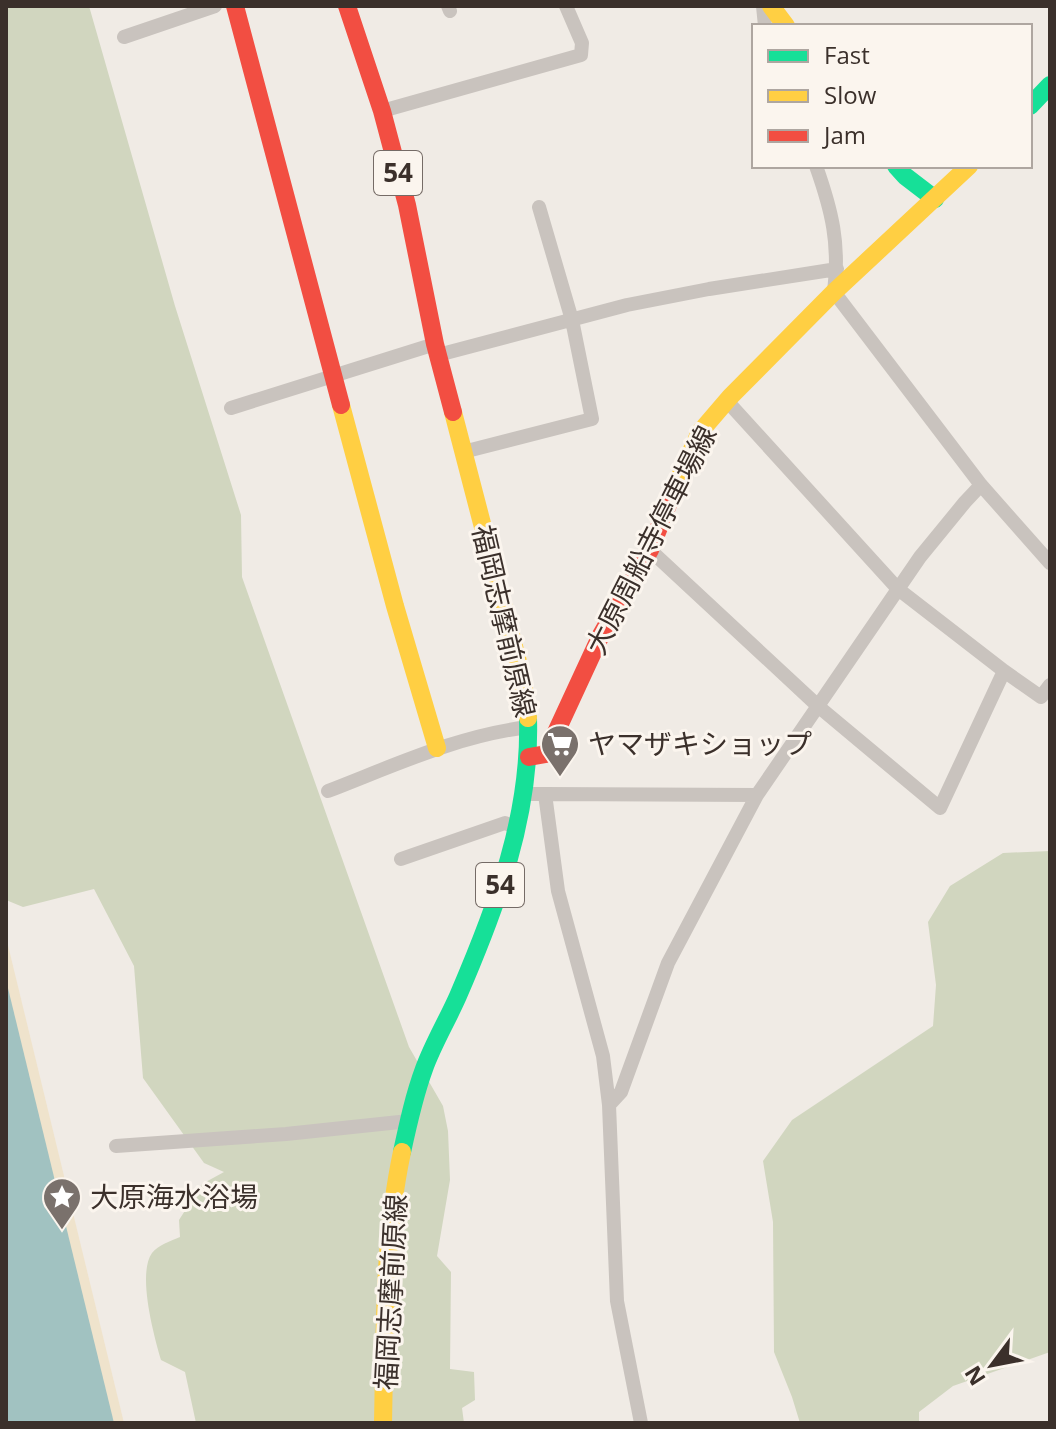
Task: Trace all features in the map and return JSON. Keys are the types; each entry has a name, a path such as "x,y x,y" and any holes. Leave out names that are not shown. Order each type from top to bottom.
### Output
{"main road":[{"path":"235,6 395,606 437,748"},
{"name":"福岡志摩前原線","path":"347,6 382,111 407,205 436,349 523,681 529,727 525,794 504,875 462,987 426,1064 409,1121 393,1205 386,1269 383,1423"},
{"path":"771,6 784,24"},
{"path":"1032,104 1050,85"},
{"path":"898,168 935,199"},
{"name":"大原周船寺停車場線","path":"529,757 546,754 601,635 650,550 700,432 834,292 967,168"}],"street":[{"path":"124,37 215,6"},
{"path":"382,111 581,55 582,43 566,6"},
{"path":"817,168 828,198 835,235 837,269 834,292 981,485 1050,563"},
{"path":"463,452 592,419 572,320 539,207"},
{"path":"231,408 333,375 627,305 837,269"},
{"path":"727,401 898,589 1041,697 1050,685"},
{"path":"609,1105 621,1092 668,963 757,795 920,557 981,485"},
{"path":"650,550 819,707 940,808 1004,671"},
{"path":"328,791 437,748 529,727"},
{"path":"525,794 757,795"},
{"path":"545,794 558,891 603,1056 609,1105 617,1301 641,1423"},
{"path":"401,859 505,823 518,828"},
{"path":"116,1146 286,1134 409,1121"}],"green space":[{"path":"6,6 89,6 175,306 241,515 242,577 409,1047 443,1106 448,1131 450,1180 437,1256 451,1272 450,1369 474,1372 475,1400 462,1408 464,1423 196,1423 185,1372 161,1360 148,1305 146,1275 152,1253 161,1245 180,1237 179,1220 202,1184 224,1172 204,1163 143,1078 134,966 94,889 23,907 6,900"},
{"path":"1050,851 1050,1352 953,1386 919,1412 919,1423 800,1423 774,1352 773,1222 763,1161 792,1120 933,1026 936,985 928,922 950,886 1003,853"}],"sand":[{"name":"大原海水浴場","path":"6,937 124,1423 93,1423 6,1080"}],"water":[{"path":"6,980 114,1423 6,1423"}],"traffic: fast":[{"path":"1032,104 1050,85"},
{"path":"898,168 935,199"},
{"path":"402,1152 424,1069 472,963 508,861 524,790 528,718"}],"traffic: slow":[{"path":"771,6 784,24"},
{"path":"675,487 700,432 730,397 834,292 967,168"},
{"path":"341,405 437,748"},
{"path":"453,412 523,681 528,718"},
{"path":"383,1423 388,1253 402,1152"}],"traffic: jam":[{"path":"235,6 341,405"},
{"path":"347,6 382,111 407,205 435,344 453,412"},
{"path":"529,757 546,754 601,635 650,550 675,487"}],"place":[{"name":"ヤマザキショップ","path":"560,778"},
{"name":"大原海水浴場","path":"62,1231"}]}
